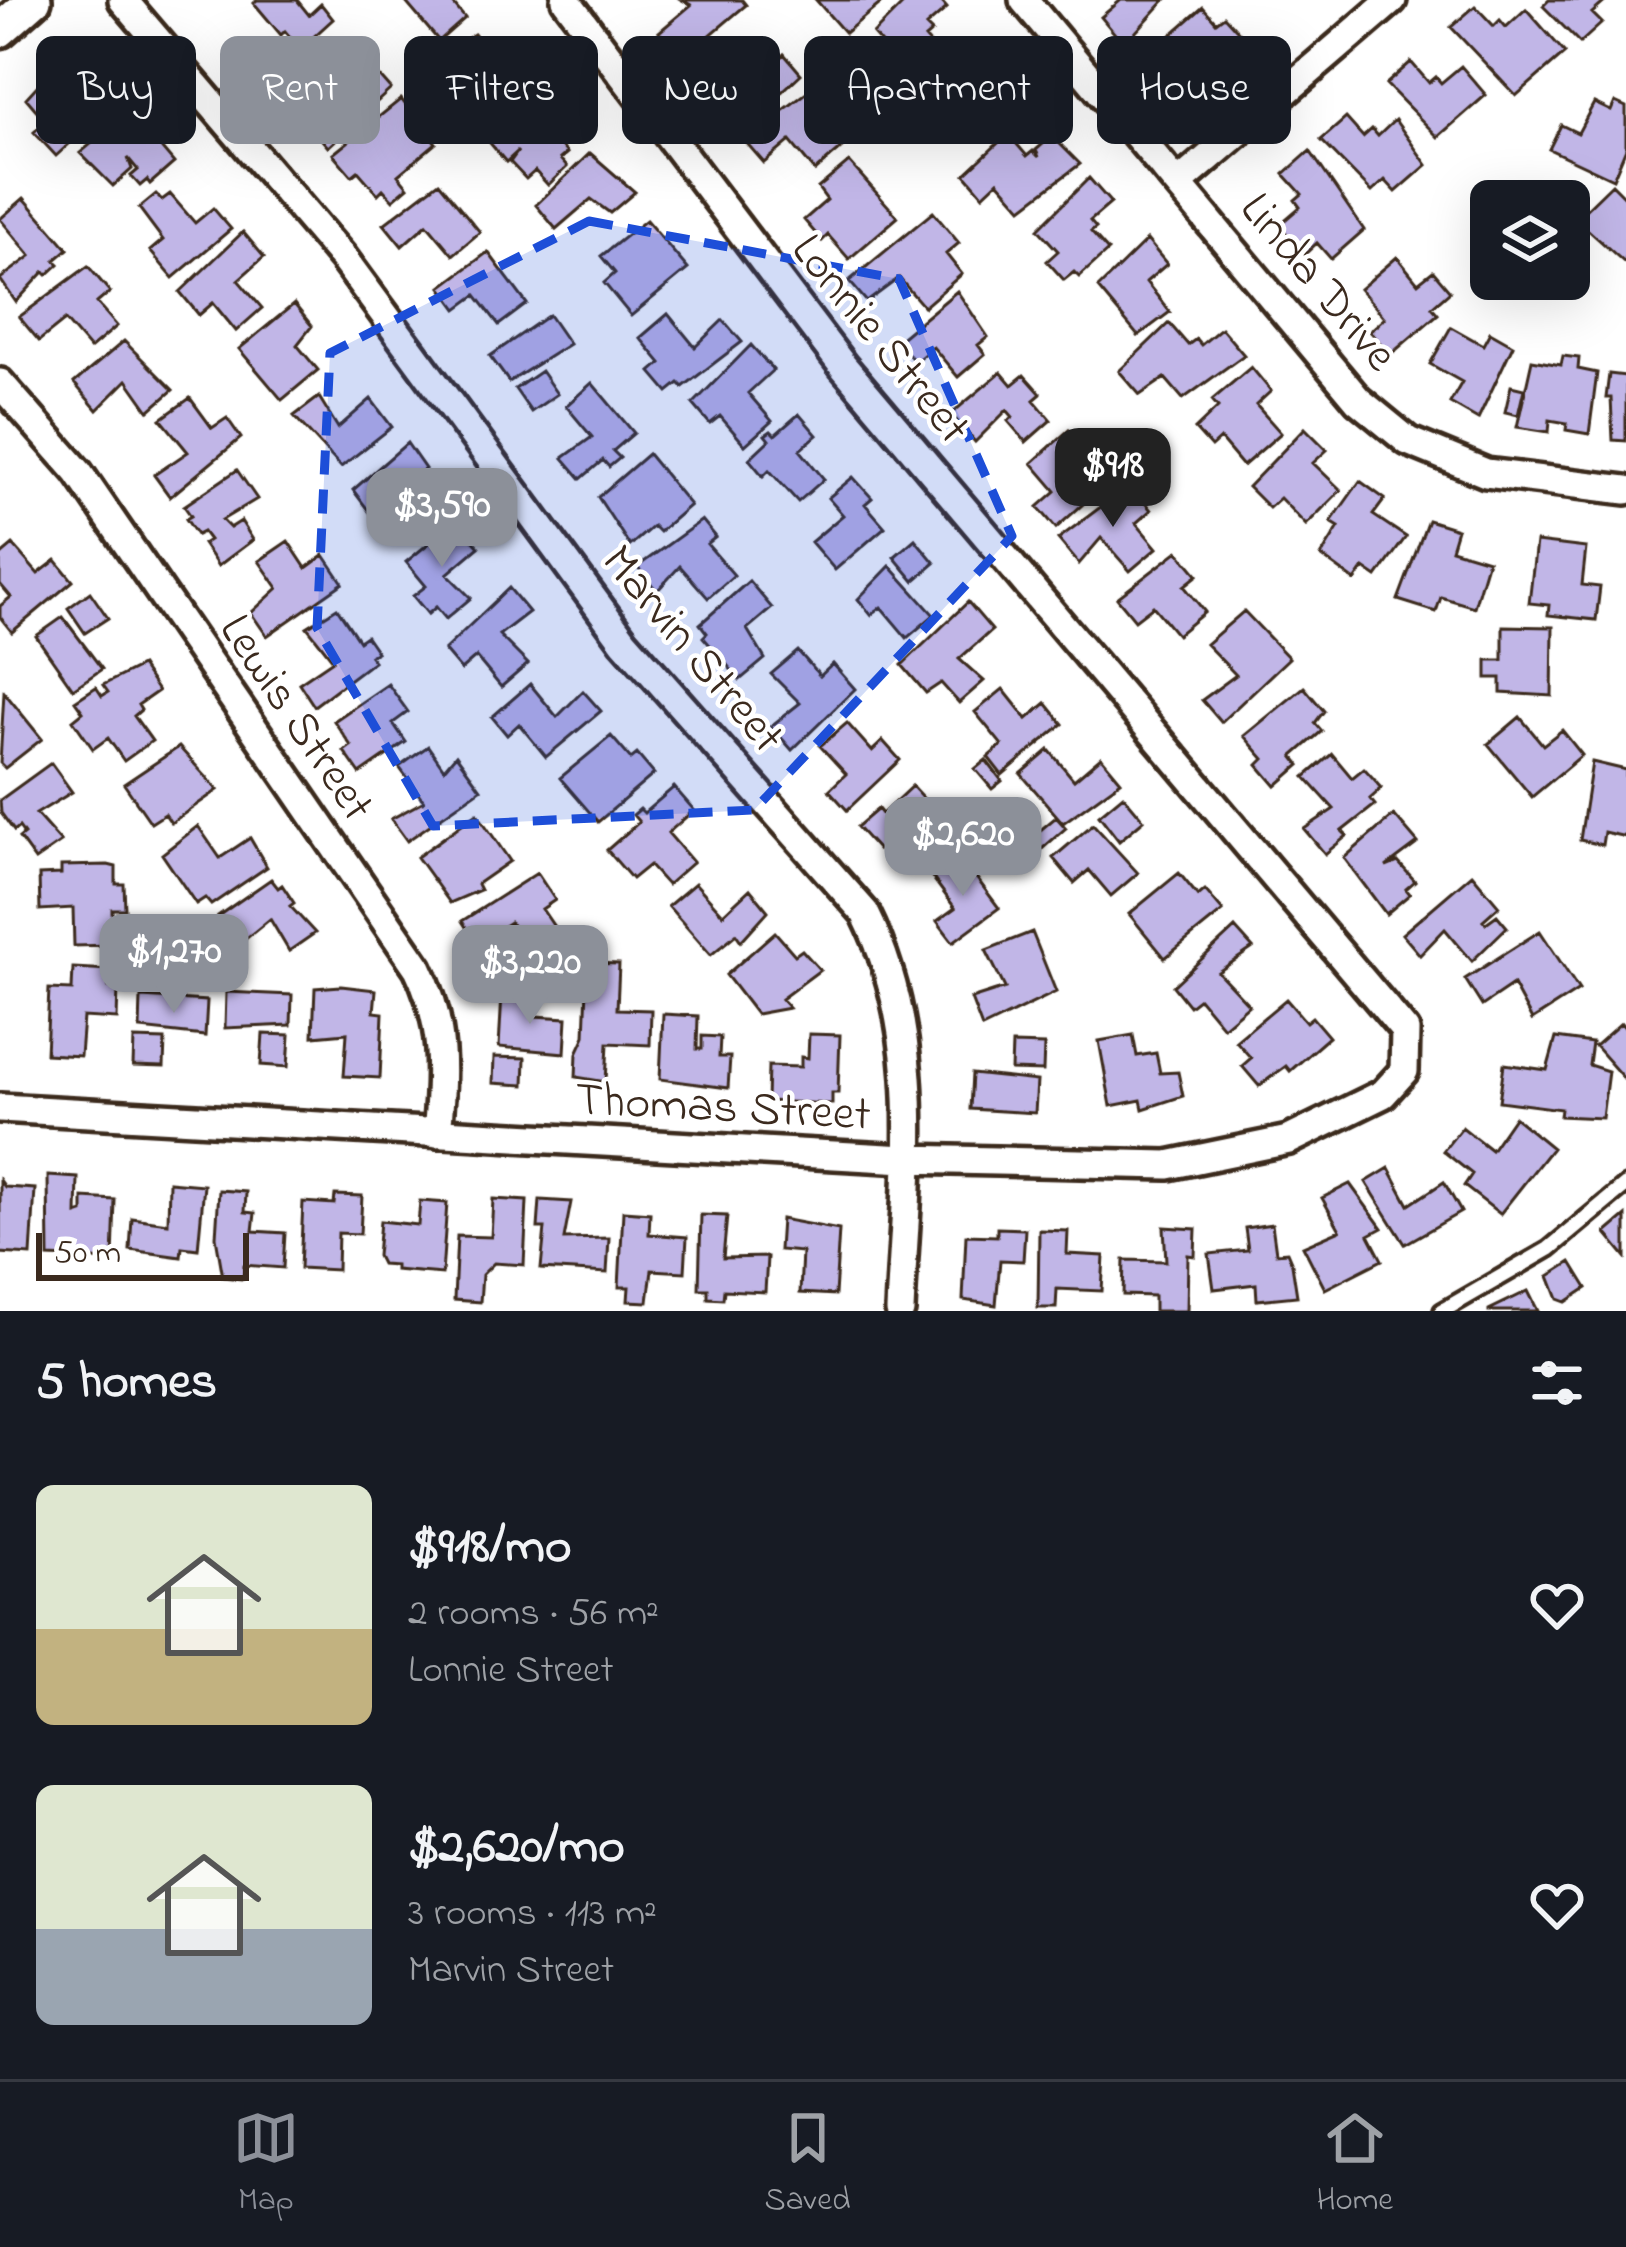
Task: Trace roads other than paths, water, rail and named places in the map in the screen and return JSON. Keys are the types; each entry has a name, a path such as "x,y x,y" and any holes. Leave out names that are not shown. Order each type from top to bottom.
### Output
{"street":[{"name":"Marvin Street","path":"123,0 343,258 624,641 865,913 890,964 910,1063 900,1311"},
{"name":"Lonnie Street","path":"566,0 843,366 1405,1031 1406,1058"},
{"name":"Linda Drive","path":"1024,0 1358,400 1408,441 1486,473 1626,490"},
{"path":"1180,182 1392,0"},
{"name":"Lewis Street","path":"0,383 78,472 418,968 433,999 443,1063 437,1133"},
{"name":"Thomas Street","path":"0,1108 906,1159 1168,1165 1289,1140 1383,1094 1404,1072 1406,1058"}],"lane":[{"path":"1442,1311 1549,1249 1626,1185"}]}
